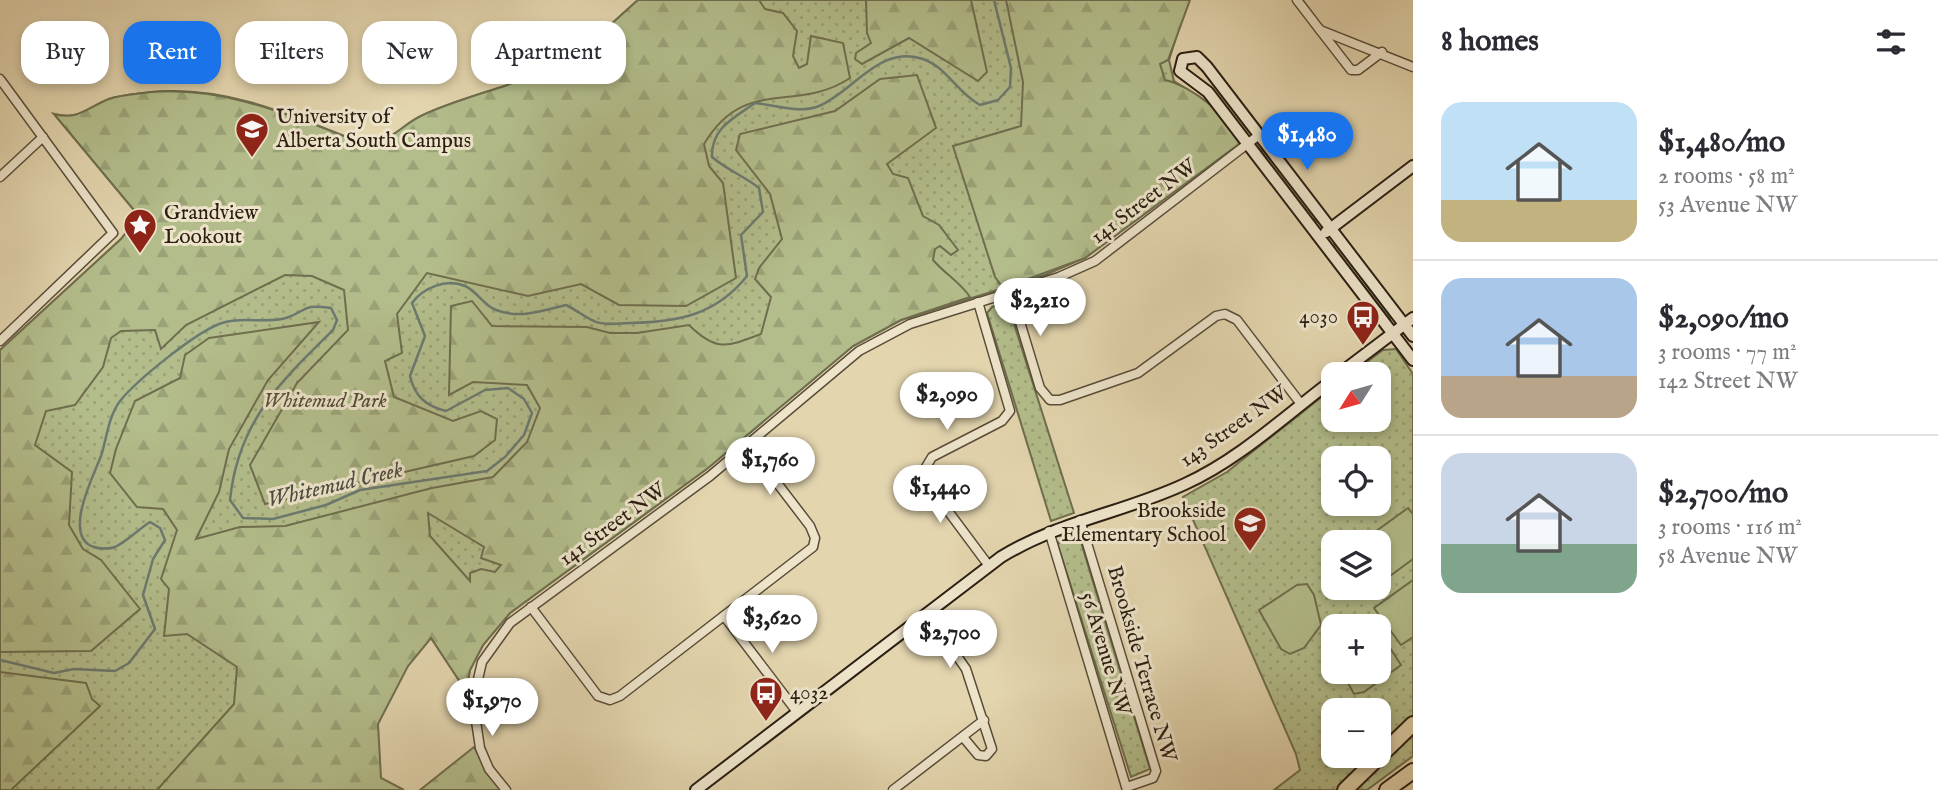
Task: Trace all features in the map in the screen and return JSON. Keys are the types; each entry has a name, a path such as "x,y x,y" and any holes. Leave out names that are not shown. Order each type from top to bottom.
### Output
{"highway":[{"path":"1345,790 1413,724"},
{"path":"1387,790 1413,771"}],"street":[{"path":"1297,0 1350,70 1358,70 1382,52"},
{"path":"1320,30 1382,52 1413,67"},
{"path":"1413,336 1408,321 1331,229 1201,60 1192,56 1183,59 1180,71 1209,92 1413,359"},
{"path":"0,79 113,233 0,341"},
{"name":"141 Street NW","path":"506,790 489,769 480,748 474,720 474,688 482,662 497,638 531,607 748,445 859,351 910,324 1059,277 1095,261 1259,135"},
{"path":"0,177 43,137"},
{"path":"1320,237 1413,166"},
{"path":"1011,292 1040,388 1047,399 1060,400 1129,377 1154,363 1216,316 1226,314 1237,320 1301,404"},
{"path":"978,302 1010,411 1002,421 932,457 923,472 928,484 989,566"},
{"path":"1355,362 1408,321"},
{"name":"143 Street NW","path":"702,788 989,566 1049,531 1153,497 1199,477 1239,451 1321,389"},
{"path":"531,607 595,693 606,700 620,696 807,553 814,541 810,526 748,445"},
{"name":"Brookside Terrace NW","path":"1080,520 1156,771 1154,777 1127,789"},
{"name":"56 Avenue NW","path":"1049,531 1127,789"},
{"path":"927,613 967,669 992,746 988,754 976,754 963,737"},
{"path":"724,616 797,712"},
{"path":"893,790 984,720"}],"green space":[{"name":"Whitemud Park","path":"638,0 1188,0 1169,60 1174,81 1215,107 1239,144 1085,258 1045,275 901,320 853,346 708,468 510,613 483,645 470,670 466,691 431,638 252,790 0,790 0,350 121,239 139,216 54,114 70,116 109,99 151,92 206,93 260,105 362,143 372,143 388,138 423,115 508,84 626,84 626,21 614,21"},
{"path":"638,0 759,0 765,9 783,13 797,31 793,56 799,68 807,64 811,36 843,43 850,78 810,94 754,102 737,110 720,123 704,144 709,166 723,183 736,278 686,306 619,305 581,284 528,296 427,273 397,314 402,353 385,361 394,397 453,421 481,411 497,419 495,440 474,456 265,504 250,465 297,383 348,330 344,290 312,276 285,275 186,325 161,349 155,330 121,331 111,338 103,367 75,405 46,411 35,445 72,472 69,525 83,549 101,560 140,609 91,651 0,652 0,350 121,239 139,216 54,114 70,116 109,99 130,95 179,91 259,106 362,143 372,143 388,138 423,115 508,84 626,84 626,21 614,21"},
{"path":"866,0 971,0 987,72 978,81 909,38 862,64 855,59 856,53 871,43 867,33"},
{"path":"1006,0 1190,0 1168,60 1160,64 1165,80 1186,88 1210,104 1229,124 1239,144 1085,258 1003,288 995,277 953,146 1021,126 1023,82"},
{"path":"917,75 936,128 887,164 893,174 908,178 923,216 939,225 958,250 951,255 940,246 935,249 933,260 970,297 901,320 853,346 708,468 510,613 483,645 470,670 466,691 431,638 408,666 378,724 381,778 404,790 157,790 234,704 237,667 187,634 164,636 169,589 161,579 177,530 163,509 137,507 110,473 116,449 135,401 180,378 185,355 209,338 319,322 268,380 229,449 219,492 196,539 240,527 285,526 432,488 493,477 527,442 540,408 527,385 473,382 449,395 451,306 472,301 492,326 587,327 610,333 637,333 689,325 707,340 722,344 739,342 761,334 771,297 755,279 759,268 782,239 770,194 736,150 740,134 835,111 880,79","holes":["428,513 484,547 481,558 501,565 495,572 481,569 470,573 470,581 430,536"]},
{"path":"1259,149 1266,152 1321,224 1312,218"},
{"path":"1334,240 1389,311 1390,319 1335,249"},
{"path":"1004,302 1009,308 1074,513 1051,521 987,313 992,307"},
{"path":"1396,349 1413,374 1413,715 1391,737 1391,698 1321,698 1321,768 1360,768 1338,790 1274,790 1300,770 1296,754 1183,497 1227,472 1321,398 1321,432 1391,432 1391,362 1367,362 1383,350"},
{"path":"1408,508 1413,514 1413,559 1391,575 1391,530 1378,530"},
{"path":"1074,533 1080,539 1150,769 1131,777 1058,545 1061,537"},
{"path":"1413,580 1413,637 1401,645 1391,631 1391,614 1378,614 1374,608 1385,600 1391,600 1391,596"},
{"path":"1307,584 1314,595 1321,625 1304,648 1290,654 1281,649 1259,610 1297,585"},
{"path":"1391,650 1401,665 1391,672"},
{"path":"0,672 86,683 92,699 100,706 11,790 0,790"},
{"path":"1349,684 1375,684 1364,692 1354,694"},
{"path":"1413,732 1413,756 1367,790 1352,790 1375,768 1391,768 1391,753"},
{"path":"474,747 496,784 503,790 420,790"}],"waterway":[{"name":"Whitemud Creek","path":"0,660 54,673 74,669 115,671 129,663 155,629 143,595 153,559 165,540 160,528 150,522 115,547 99,548 85,541 80,532 80,519 116,407 153,369 198,336 222,323 238,320 278,320 310,307 331,308 337,320 333,330 279,386 252,426 242,448 230,500 243,518 273,519 326,505 360,490 487,471 505,457 524,435 532,413 524,399 508,388 485,390 446,411 422,400 410,376 425,336 412,303 422,293 443,284 458,284 469,288 492,308 505,313 531,313 566,305 598,323 607,324 665,321 709,308 722,300 747,276 741,235 763,212 759,188 712,157 715,138 725,125 755,103 796,109 819,106 880,64 893,58 908,56 932,63 964,94 980,105 998,100 1010,87 1011,68 994,0"}],"place":[{"name":"University of Alberta South Campus","path":"252,159"},
{"name":"Grandview Lookout","path":"140,255"},
{"name":"4030","path":"1363,347"},
{"name":"Brookside Elementary School","path":"1250,553"},
{"name":"4032","path":"766,723"}]}
